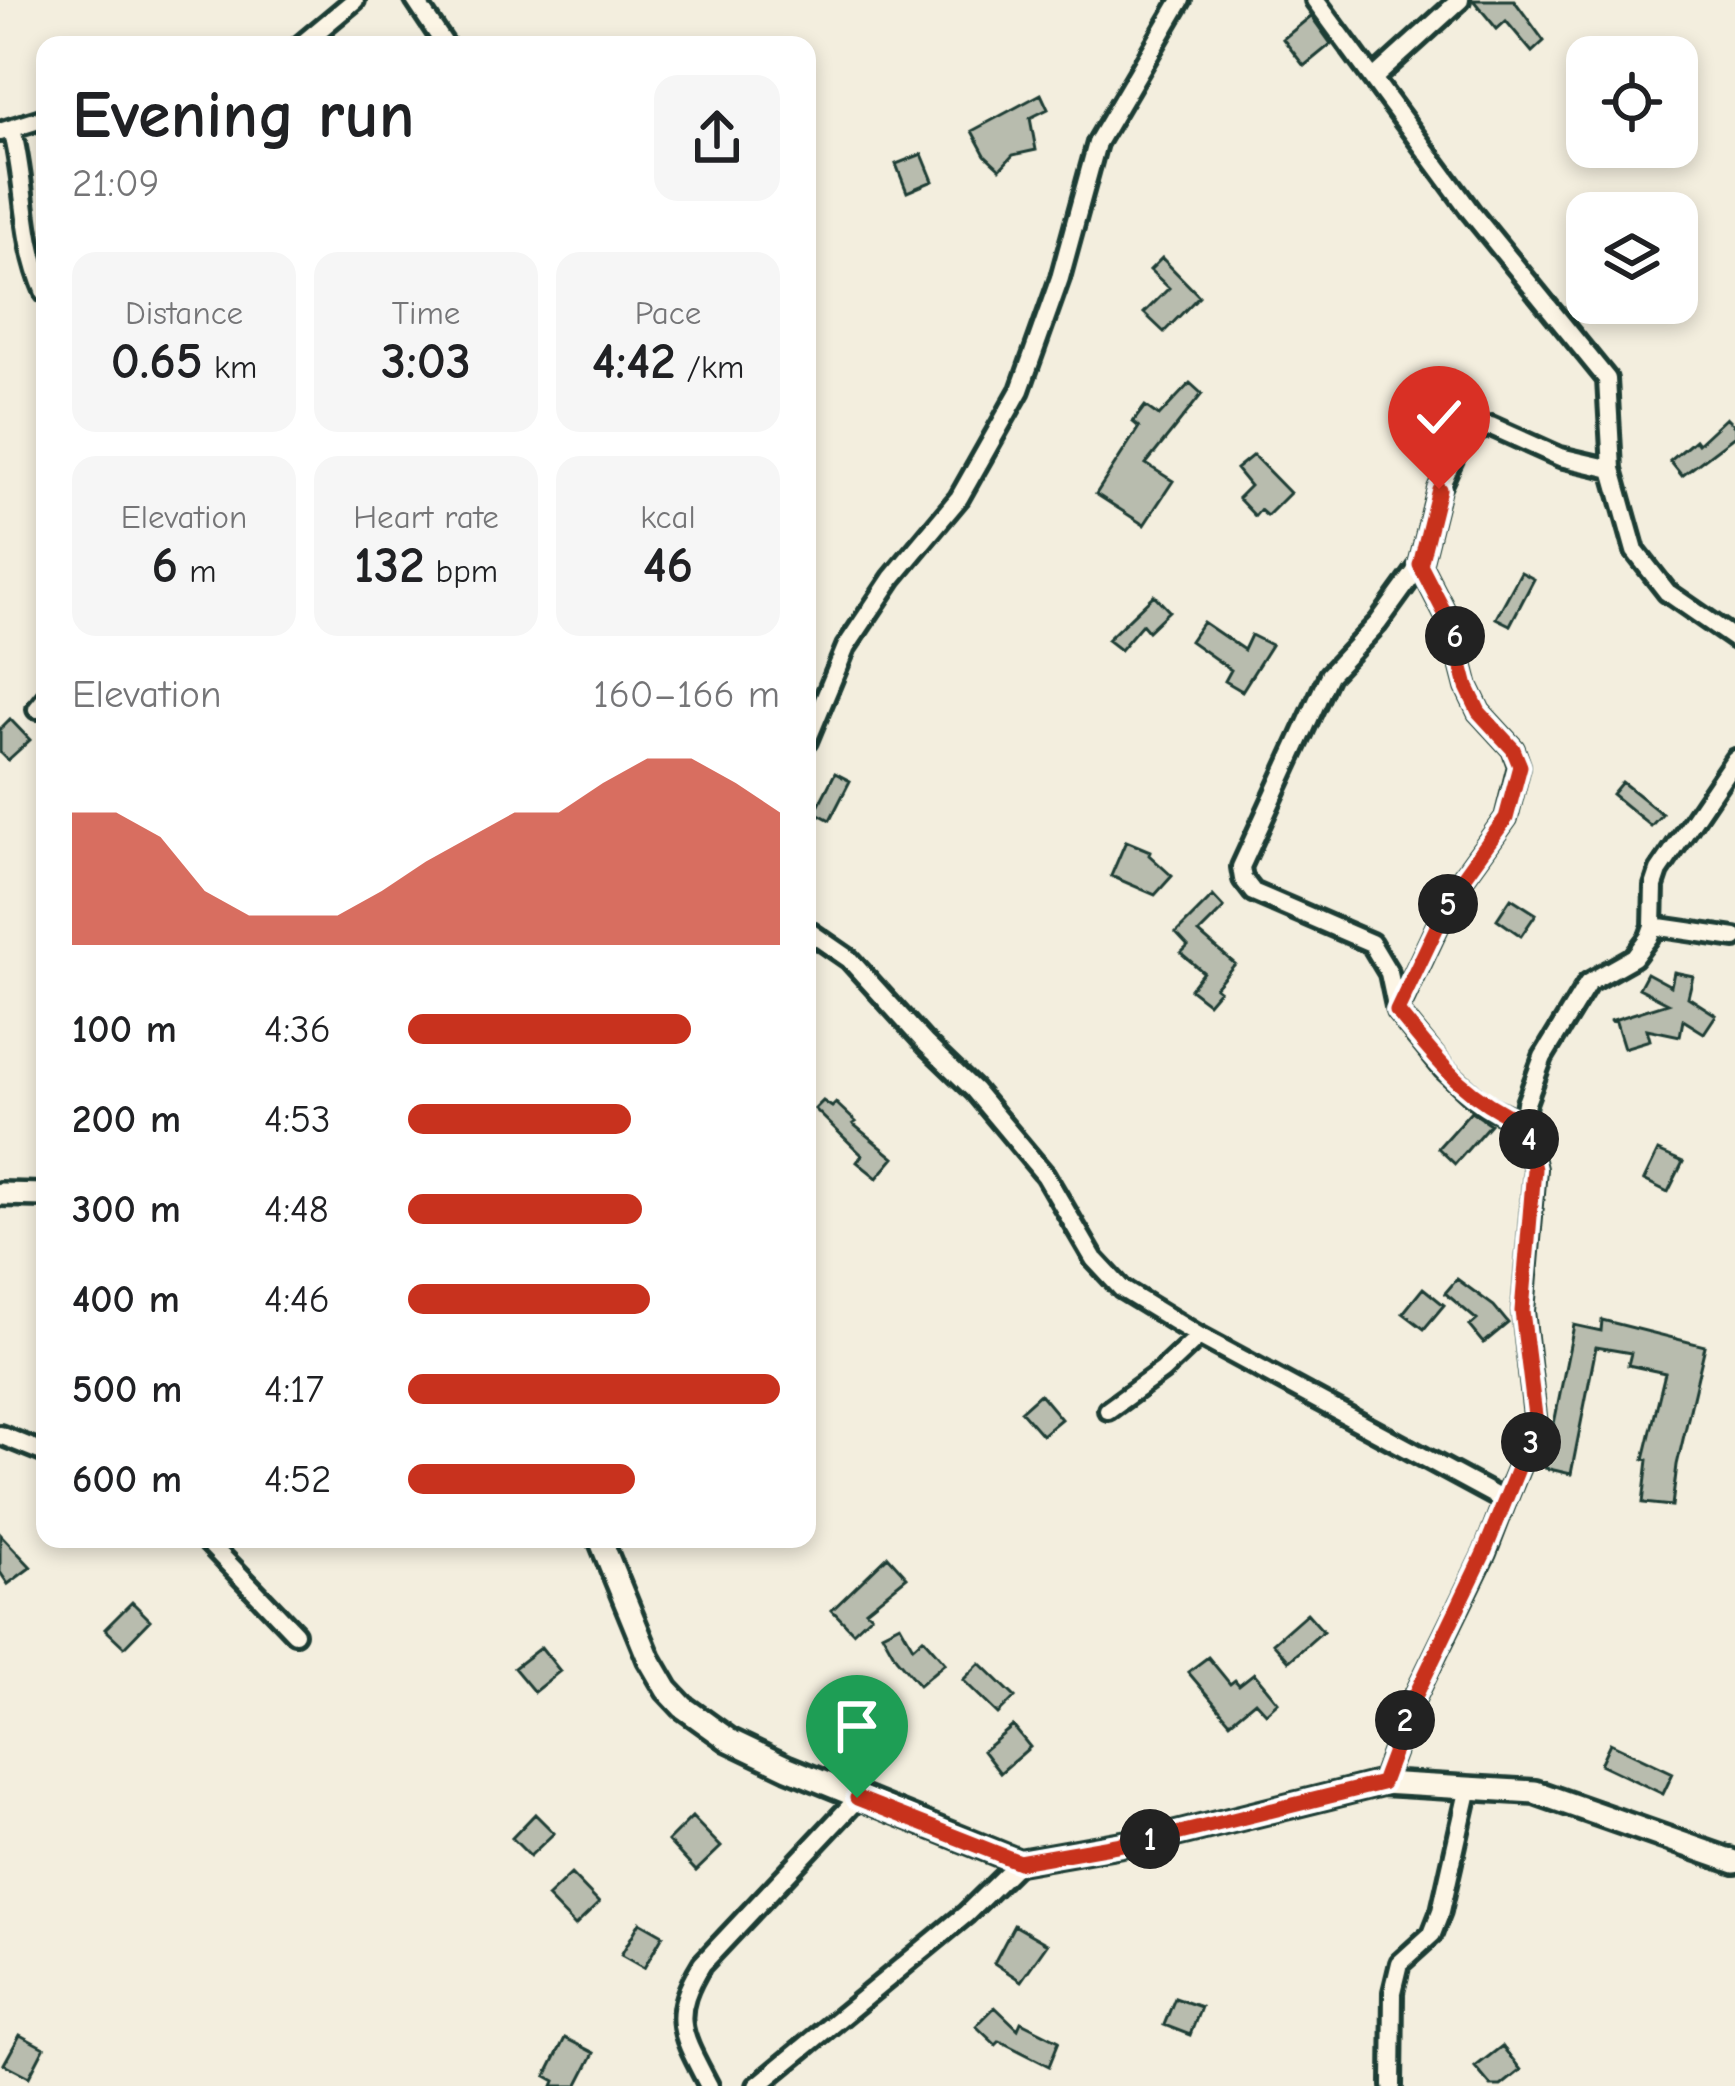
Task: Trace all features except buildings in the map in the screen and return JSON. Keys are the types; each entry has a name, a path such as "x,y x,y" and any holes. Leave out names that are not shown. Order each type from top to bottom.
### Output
{"street":[{"path":"312,36 355,0"},
{"path":"416,0 439,36"},
{"path":"816,719 846,647 892,578 959,498 1020,390 1072,239 1097,143 1181,0"},
{"path":"1315,0 1472,212 1607,379 1612,469 1635,551 1666,592 1735,639"},
{"path":"1375,77 1460,0"},
{"path":"36,121 6,130 22,167 30,257 36,271"},
{"path":"1523,1123 1482,1104 1444,1069 1397,1011 1389,973 1371,943 1253,892 1241,867 1329,675 1378,623 1420,565 1439,489 1460,444 1475,431 1491,426 1560,457 1612,469"},
{"path":"1397,1011 1455,889 1506,818 1520,766 1513,749 1479,712 1467,687 1451,625 1420,565"},
{"path":"1382,1783 1411,1705 1536,1424 1522,1311 1534,1169 1523,1123 1543,1057 1588,983 1634,957 1654,926 1654,886 1659,871 1735,759"},
{"path":"1654,926 1735,938"},
{"path":"816,936 848,958 974,1090 1045,1175 1094,1259 1122,1289 1199,1336 1505,1501"},
{"path":"0,1194 36,1195"},
{"path":"1108,1410 1162,1371 1199,1336"},
{"path":"0,1436 36,1450"},
{"path":"214,1548 295,1633"},
{"path":"604,1548 650,1659 683,1707 729,1740 857,1798 1019,1862 1168,1836 1382,1783 1535,1792 1735,1862"},
{"path":"1392,2086 1393,1992 1400,1963 1432,1934 1442,1911 1469,1787"},
{"path":"709,2086 681,2033 682,2004 690,1984 702,1964 857,1798"},
{"path":"757,2086 777,2080 862,1996 966,1914 1019,1862"}],"route":[{"path":"857,1798 1019,1862 1168,1836 1382,1783 1411,1705 1484,1553 1536,1424 1522,1311 1534,1153 1523,1123 1482,1104 1444,1069 1397,1011 1455,889 1506,818 1520,766 1513,749 1479,712 1467,687 1451,625 1420,565 1439,489"}]}
